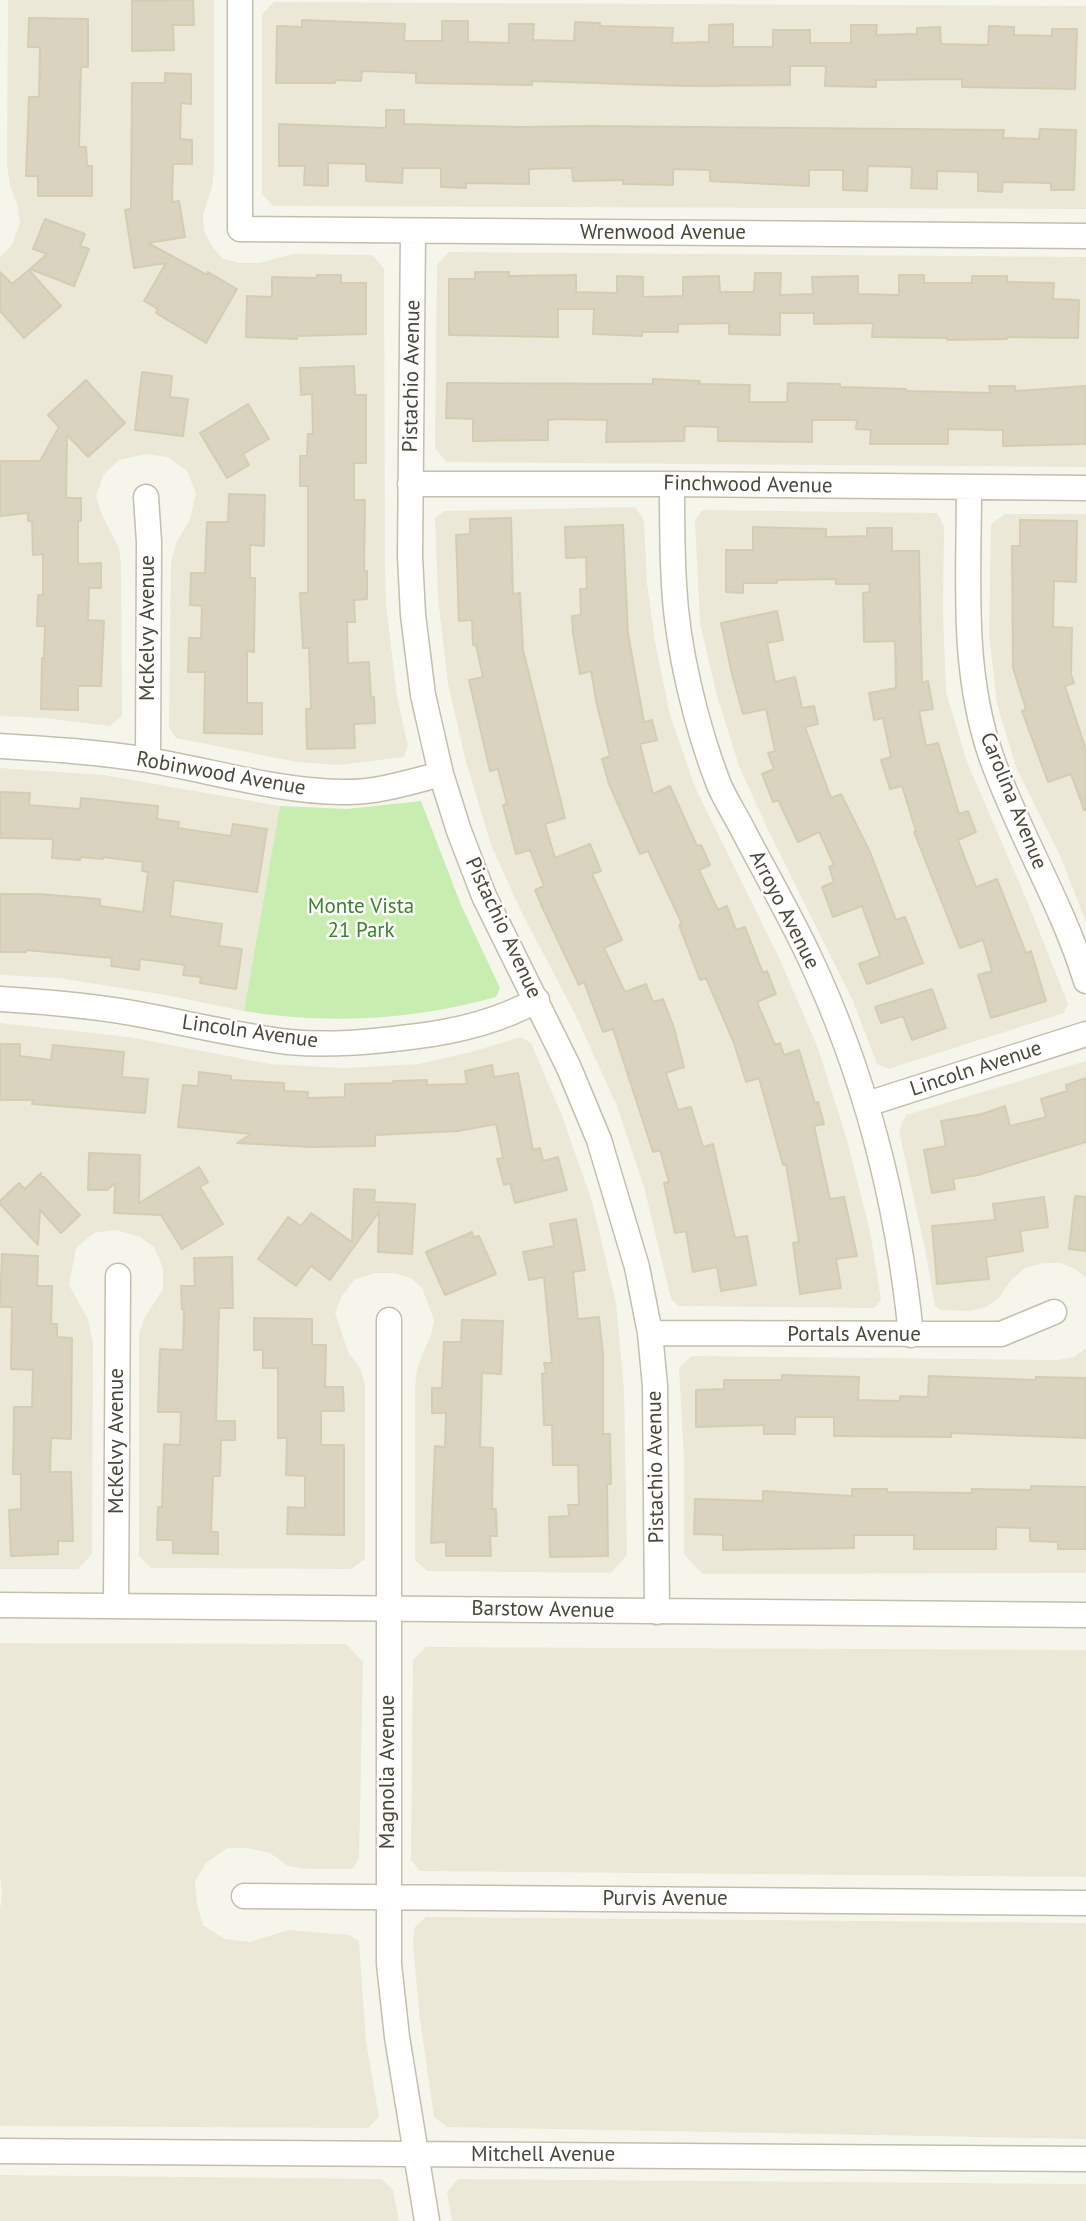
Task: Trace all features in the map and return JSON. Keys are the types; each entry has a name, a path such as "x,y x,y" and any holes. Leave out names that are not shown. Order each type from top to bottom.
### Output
{"street":[{"name":"Wrenwood Avenue","path":"240,0 240,229 1086,236"},
{"name":"Pistachio Avenue","path":"414,231 410,556 413,615 424,695 441,774 459,831 484,897 537,1000 599,1140 637,1267 650,1333 657,1445 657,1612"},
{"name":"Finchwood Avenue","path":"410,484 1086,488"},
{"name":"Arroyo Avenue","path":"672,484 674,586 683,660 720,786 808,954 843,1037 867,1104 891,1199 905,1276 911,1335"},
{"name":"Carolina Avenue","path":"969,487 968,633 972,686 990,754 1012,809 1055,900 1086,981"},
{"name":"McKelvy Avenue","path":"146,497 149,542 148,760"},
{"name":"Robinwood Avenue","path":"0,746 86,752 148,760 293,789 345,792 397,786 441,774"},
{"name":"Lincoln Avenue","path":"0,999 57,1002 291,1042 352,1044 441,1034 510,1015 537,1000"},
{"name":"Lincoln Avenue","path":"867,1104 1086,1034"},
{"name":"McKelvy Avenue","path":"116,1605 118,1276"},
{"name":"Portals Avenue","path":"650,1333 1001,1334 1054,1312"},
{"name":"Magnolia Avenue","path":"389,1320 387,1897 391,1988 427,2221"},
{"name":"Barstow Avenue","path":"0,1605 1086,1615"},
{"name":"Purvis Avenue","path":"244,1896 1086,1903"},
{"name":"Mitchell Avenue","path":"0,2151 1086,2159"}],"shaded area":[{"path":"8,0 214,0 214,169 203,215 204,231 211,245 222,258 239,263 259,263 293,254 373,255 384,269 386,604 397,697 408,746 404,757 338,765 297,762 176,738 169,728 171,562 177,541 190,520 196,493 187,471 168,457 146,454 119,460 104,474 96,496 102,515 119,548 121,563 122,716 110,726 0,716 0,257 12,245 20,223 7,165"},
{"path":"274,2 1086,6 1086,209 273,206 262,194 262,14"},
{"path":"449,252 1086,257 1086,467 446,462 435,448 437,265"},
{"path":"635,507 644,520 647,583 655,642 670,715 695,787 781,962 818,1048 847,1140 870,1231 881,1300 874,1308 678,1306 671,1299 644,1187 617,1106 575,1014 521,911 491,845 466,762 448,684 438,598 435,518 444,511"},
{"path":"702,510 937,513 944,526 946,692 967,762 1068,1004 1064,1013 888,1069 877,1064 853,1001 739,766 717,696 700,623 695,521"},
{"path":"1005,514 1086,514 1086,922 1062,860 1016,767 997,704 989,635 991,524"},
{"path":"0,768 104,775 280,806 244,1011 166,995 58,978 0,975"},
{"path":"0,1023 129,1037 270,1064 344,1068 418,1064 521,1037 531,1043 561,1113 592,1201 616,1303 624,1390 627,1555 611,1573 427,1571 415,1560 415,1387 417,1368 431,1335 434,1320 422,1288 412,1279 395,1273 374,1273 354,1280 342,1296 335,1312 348,1352 360,1368 365,1384 365,1559 351,1569 151,1568 139,1556 139,1333 145,1317 163,1289 163,1268 154,1247 140,1237 116,1230 94,1233 76,1248 69,1285 88,1319 93,1344 92,1554 78,1569 0,1569"},
{"path":"1086,1061 1086,1278 1077,1270 1061,1263 1043,1263 1025,1268 1012,1279 998,1299 986,1307 970,1311 941,1310 935,1306 899,1131 906,1115"},
{"path":"1086,1348 1086,1573 702,1574 684,1554 684,1459 679,1367 692,1356 1058,1360 1074,1357"},
{"path":"0,1643 346,1644 363,1662 359,1859 352,1869 307,1869 288,1866 270,1853 248,1848 228,1848 207,1862 195,1881 197,1904 203,1925 225,1939 250,1942 288,1930 349,1935 359,1941 366,2042 379,2117 368,2128 0,2126"},
{"path":"426,1647 1086,1650 1086,1877 420,1871 411,1860 413,1660"},
{"path":"426,1917 1086,1923 1086,2139 447,2127 434,2117 420,2020 413,1944 414,1928"},
{"path":"0,2175 382,2179 393,2190 399,2221 0,2221"},
{"path":"458,2179 1086,2184 1086,2221 452,2221 447,2192"}],"green space":[{"name":"Monte Vista 21 Park","path":"421,801 461,905 500,988 496,997 433,1011 370,1018 307,1018 244,1011 280,806 347,809"}],"building":[{"path":"193,0 194,25 173,25 174,50 132,51 132,1"},
{"path":"29,18 88,19 88,67 81,67 79,147 86,147 87,166 92,166 92,196 38,196 38,176 26,176 29,97 39,97 40,47 28,47"},
{"path":"302,20 405,24 404,41 442,41 442,21 468,21 468,42 509,43 509,24 534,24 533,40 574,41 575,22 600,23 600,26 673,28 672,43 709,42 709,25 733,24 733,47 773,47 773,30 810,30 810,43 851,43 851,25 877,25 876,35 917,34 917,28 940,27 941,44 988,45 989,26 1014,27 1014,35 1052,36 1052,29 1077,29 1075,89 962,87 962,79 876,80 876,87 825,86 826,66 790,66 790,85 686,86 532,81 532,85 416,83 416,73 362,71 361,81 276,83 277,26 302,27"},
{"path":"165,73 191,74 191,104 181,103 180,139 192,140 192,164 173,164 172,202 179,201 185,237 148,243 237,289 206,343 156,313 158,309 144,301 166,263 134,268 125,210 131,209 132,83 165,83"},
{"path":"386,110 404,110 404,124 1004,130 1003,138 1039,139 1040,129 1076,130 1074,190 1051,190 1051,183 1003,182 1002,192 978,191 978,172 937,171 937,189 911,188 912,167 868,166 867,191 843,190 843,170 809,170 809,186 710,181 710,170 673,169 673,185 623,184 623,180 573,181 572,168 529,169 529,184 466,183 466,188 441,187 441,168 403,168 402,183 366,181 366,164 328,163 328,186 304,185 305,166 279,166 279,124 386,128"},
{"path":"45,219 85,234 80,246 89,249 74,286 30,269 47,254 33,249"},
{"path":"29,270 61,306 24,338 0,311 0,272 12,284"},
{"path":"475,272 509,272 509,276 576,275 576,292 617,293 617,276 643,277 643,297 683,296 683,277 719,276 720,292 754,292 755,273 781,273 780,295 813,294 812,277 858,276 858,294 899,295 899,275 924,275 924,283 972,283 972,276 1007,276 1007,282 1054,283 1053,299 1079,300 1078,338 947,340 872,337 873,323 814,324 814,313 780,313 780,335 729,334 729,323 678,324 678,332 642,332 642,336 593,334 594,309 558,309 558,337 449,335 449,279 475,279"},
{"path":"317,275 341,275 341,283 366,283 366,334 297,336 297,339 246,337 247,296 272,297 272,277 317,278"},
{"path":"354,366 355,395 366,395 366,463 354,463 354,500 365,500 364,571 367,571 367,599 354,600 355,622 347,622 348,663 369,662 375,723 354,724 355,748 307,749 306,709 311,709 309,648 303,648 300,593 308,593 308,486 300,486 300,456 307,456 308,434 313,434 312,394 301,395 300,368"},
{"path":"142,372 172,376 170,397 188,399 183,436 135,430"},
{"path":"653,379 700,381 699,384 750,385 749,402 787,402 788,383 840,384 840,387 906,391 990,393 989,386 1015,386 1015,391 1086,386 1086,444 1003,446 1003,430 948,429 948,444 870,444 871,430 856,429 857,420 812,420 812,442 718,441 718,427 685,426 684,441 606,442 607,420 560,419 548,420 548,440 473,441 473,419 446,418 447,383 653,384"},
{"path":"86,380 125,423 88,457 67,435 66,498 81,498 78,564 101,563 101,588 89,588 88,620 104,621 101,686 78,686 78,710 41,709 45,626 37,626 38,595 43,595 43,554 33,555 32,521 28,521 28,513 0,516 0,461 40,461 59,427 48,415"},
{"path":"248,404 269,439 243,454 249,465 227,478 200,433"},
{"path":"229,494 265,495 264,546 250,545 250,578 255,578 254,652 247,651 247,703 262,703 262,734 204,733 205,672 188,672 189,638 201,638 202,606 190,605 191,573 205,573 207,522 228,522"},
{"path":"511,518 513,594 520,593 523,650 565,818 545,824 555,858 590,844 601,871 592,874 622,940 604,948 625,992 646,984 653,1002 663,999 684,1067 666,1073 678,1110 691,1107 703,1147 713,1144 735,1238 747,1236 756,1285 721,1291 717,1267 693,1272 686,1231 675,1233 664,1183 669,1182 660,1150 653,1152 613,1029 603,1032 584,982 579,985 544,911 535,890 544,886 530,850 516,854 503,805 507,804 498,769 490,771 469,680 483,677 476,645 473,645 472,620 459,621 456,535 470,534 470,519"},
{"path":"1020,520 1077,521 1076,582 1054,581 1053,627 1072,628 1071,674 1074,683 1065,686 1086,750 1086,810 1071,774 1048,782 1022,711 1026,709 1013,668 1012,546 1020,546"},
{"path":"623,525 628,634 644,722 652,720 657,740 640,744 653,794 670,786 697,846 701,845 710,865 699,870 718,910 727,906 736,930 745,927 763,973 767,971 776,994 757,1002 775,1045 780,1043 784,1055 799,1050 824,1124 814,1126 830,1199 844,1197 857,1256 836,1259 841,1288 800,1294 793,1243 799,1242 786,1164 783,1165 759,1078 746,1082 734,1043 706,978 700,980 679,925 682,924 648,851 640,854 609,784 602,759 610,756 591,671 580,674 573,633 572,616 581,615 580,589 587,589 586,557 566,558 565,527"},
{"path":"753,527 826,529 826,537 867,536 867,528 892,528 892,551 919,551 922,683 928,681 933,709 919,711 926,746 938,743 959,814 968,811 976,832 958,840 976,887 997,879 1026,953 1031,951 1046,1001 991,1018 978,975 992,971 983,940 960,948 914,832 916,831 902,786 890,789 881,760 891,757 883,718 874,720 869,693 896,688 895,641 864,642 863,593 870,592 869,584 836,584 836,579 777,580 777,583 743,583 743,593 726,592 726,550 753,550"},
{"path":"777,611 783,640 767,643 775,682 795,677 802,708 814,706 818,724 805,727 831,798 841,794 870,852 896,920 905,917 923,963 867,984 859,964 880,956 862,906 833,917 822,887 834,882 829,867 834,865 819,832 798,842 778,800 773,802 762,774 774,769 768,753 775,751 766,709 743,714 732,674 721,623"},
{"path":"0,792 30,793 29,805 80,809 81,798 158,806 157,819 179,822 178,828 231,836 233,824 267,829 257,892 174,880 170,916 222,924 219,946 242,949 236,989 200,983 201,977 183,975 185,965 140,959 139,970 111,966 112,958 26,950 0,952 0,894 100,899 100,906 143,912 148,872 142,871 143,862 103,857 81,857 80,860 52,858 53,839 0,838"},
{"path":"932,989 946,1028 912,1040 903,1016 881,1023 875,1007"},
{"path":"0,1044 20,1044 20,1056 51,1060 53,1045 124,1052 122,1077 148,1079 145,1113 32,1104 33,1100 0,1100"},
{"path":"492,1065 494,1077 518,1073 533,1150 540,1148 543,1161 558,1157 567,1190 515,1203 510,1183 504,1185 497,1159 503,1158 496,1124 458,1131 375,1135 375,1146 310,1147 237,1143 251,1134 178,1127 183,1085 198,1086 199,1072 231,1076 231,1080 284,1083 284,1091 308,1092 307,1098 345,1097 345,1084 427,1080 427,1085 467,1084 465,1071"},
{"path":"1086,1078 1086,1142 978,1175 953,1179 955,1189 932,1193 924,1150 946,1146 941,1121 982,1114 1005,1106 1010,1126 1046,1117 1041,1099 1067,1091 1066,1085"},
{"path":"89,1153 140,1155 139,1203 199,1167 208,1182 200,1187 223,1224 182,1249 161,1215 114,1213 115,1183 107,1190 88,1190"},
{"path":"41,1173 41,1177 80,1215 61,1233 40,1210 38,1245 0,1201 19,1183 25,1189"},
{"path":"354,1189 375,1190 374,1202 415,1204 412,1254 378,1252 379,1212 330,1280 311,1266 296,1286 258,1259 288,1217 301,1226 311,1213 352,1242"},
{"path":"1075,1196 1086,1197 1086,1251 1069,1249"},
{"path":"1044,1197 1048,1227 1020,1231 1023,1251 986,1257 989,1279 937,1284 932,1226 995,1220 993,1204"},
{"path":"576,1219 585,1270 573,1272 578,1319 599,1317 603,1354 603,1434 610,1434 611,1484 607,1484 608,1556 550,1557 549,1517 569,1516 568,1505 579,1505 578,1465 553,1465 552,1425 544,1425 542,1374 546,1373 544,1363 552,1363 544,1277 529,1280 523,1252 554,1246 550,1224"},
{"path":"472,1232 473,1237 479,1236 496,1274 445,1295 426,1252"},
{"path":"2,1254 38,1256 37,1286 52,1286 51,1324 57,1324 57,1337 72,1338 71,1439 51,1438 50,1472 71,1472 73,1541 58,1541 58,1554 11,1556 9,1510 21,1509 21,1474 13,1474 14,1407 32,1407 33,1370 11,1369 12,1307 0,1307"},
{"path":"232,1257 233,1308 219,1308 216,1421 235,1421 235,1440 221,1440 220,1476 213,1476 211,1532 218,1532 218,1554 173,1553 173,1540 157,1540 158,1507 162,1507 164,1444 180,1445 181,1412 158,1412 160,1349 183,1350 184,1309 181,1286 195,1286 194,1258"},
{"path":"254,1318 312,1319 312,1345 326,1345 325,1387 343,1387 344,1411 321,1411 321,1445 344,1445 344,1535 287,1534 288,1507 305,1508 305,1476 286,1475 287,1438 278,1438 278,1368 263,1368 263,1350 254,1350"},
{"path":"462,1320 503,1321 501,1374 482,1373 480,1447 493,1448 492,1509 496,1509 497,1536 490,1536 491,1556 446,1556 446,1542 431,1543 435,1446 445,1447 446,1413 432,1413 432,1388 442,1388 444,1342 461,1342"},
{"path":"782,1375 859,1377 858,1400 900,1401 900,1396 928,1397 929,1376 1036,1380 1036,1377 1086,1378 1086,1438 951,1433 951,1437 834,1436 834,1417 795,1417 795,1434 764,1434 764,1425 696,1427 696,1390 724,1389 724,1380 782,1380"},
{"path":"1031,1486 1086,1487 1086,1549 1058,1549 1058,1542 1030,1541 1030,1528 996,1527 996,1549 914,1549 914,1535 854,1535 854,1548 723,1550 723,1535 694,1534 695,1499 763,1501 763,1491 852,1496 852,1489 972,1493 972,1489 1031,1490"}]}
